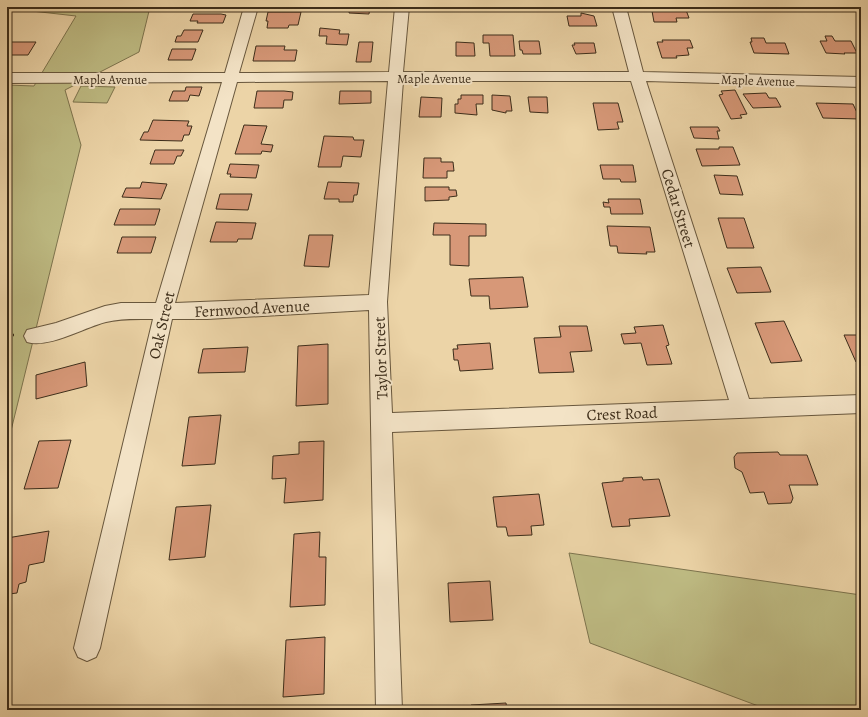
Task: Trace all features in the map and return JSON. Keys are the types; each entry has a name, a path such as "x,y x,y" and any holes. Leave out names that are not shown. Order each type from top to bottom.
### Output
{"street":[{"name":"Oak Street","path":"87,648 164,311 229,79 251,7"},
{"name":"Taylor Street","path":"390,710 383,423 378,302 384,209 402,7"},
{"name":"Cedar Street","path":"619,7 637,76 742,409"},
{"name":"Maple Avenue","path":"7,78 229,79 637,76 861,82"},
{"name":"Fernwood Avenue","path":"34,336 56,331 104,314 121,311 164,311 378,302"},
{"name":"Crest Road","path":"383,423 861,404"}],"shaded area":[{"path":"16,7 150,7 139,52 65,90 81,145 7,447 7,85 34,86 76,16 14,9"},
{"path":"81,86 115,87 107,103 73,102"},
{"path":"569,553 861,595 861,710 769,710 590,643"}],"building":[{"path":"350,7 370,7 369,14 349,13"},
{"path":"658,10 686,10 689,18 676,18 677,22 654,22 652,11 659,11"},
{"path":"268,12 301,12 298,25 289,25 288,28 267,28 268,21 266,21"},
{"path":"581,13 594,16 597,26 569,26 567,16 581,16"},
{"path":"193,14 226,15 223,23 197,23 198,21 190,21"},
{"path":"320,28 340,30 339,34 349,34 347,45 326,44 327,36 319,36"},
{"path":"184,30 203,30 198,42 175,42 177,36 181,36"},
{"path":"483,35 513,35 515,56 490,56 489,43 483,43"},
{"path":"825,36 832,36 835,41 851,41 857,53 826,53 820,41 827,41"},
{"path":"751,38 764,38 766,43 785,43 789,54 754,53 750,42 752,42"},
{"path":"662,40 690,40 693,48 687,48 689,55 676,56 677,58 662,58 657,42 663,42"},
{"path":"519,41 539,41 541,54 523,54 522,50 520,50"},
{"path":"7,42 36,42 28,55 7,55"},
{"path":"359,42 373,42 371,62 356,62"},
{"path":"456,42 474,43 475,56 456,56"},
{"path":"574,43 594,43 596,53 576,54 572,45 575,45"},
{"path":"256,46 285,46 284,50 297,50 295,61 253,61"},
{"path":"172,49 196,49 192,60 168,60"},
{"path":"186,87 202,87 199,96 190,95 188,101 169,101 173,91 185,91"},
{"path":"735,90 747,114 740,115 742,118 731,119 719,95 723,94 721,91"},
{"path":"257,91 293,92 292,100 284,100 283,108 254,108"},
{"path":"340,91 371,91 371,103 339,104"},
{"path":"766,93 769,98 776,98 781,107 753,108 743,94"},
{"path":"461,95 483,95 483,104 476,104 477,115 455,113 455,104 458,104 458,99 461,99"},
{"path":"492,95 510,96 512,111 506,111 506,113 492,110"},
{"path":"421,97 442,98 441,117 419,117"},
{"path":"528,97 547,97 548,113 530,112"},
{"path":"593,103 618,103 623,122 617,122 619,129 598,130"},
{"path":"816,103 853,104 860,119 823,118"},
{"path":"153,120 189,121 187,126 192,126 189,135 184,135 182,141 140,140 144,132 148,132"},
{"path":"244,125 267,126 261,144 273,145 271,152 262,151 261,154 235,154"},
{"path":"690,127 718,127 720,131 717,131 719,139 694,138"},
{"path":"324,136 353,137 354,140 364,140 361,157 343,156 341,167 318,167"},
{"path":"719,147 733,147 740,165 702,166 696,149 719,149"},
{"path":"155,150 184,150 181,156 177,156 174,164 150,164"},
{"path":"424,158 441,158 441,162 453,162 454,171 447,171 447,178 423,178"},
{"path":"230,164 259,165 256,178 230,177 231,174 227,174"},
{"path":"600,165 633,165 636,182 621,182 620,179 603,179"},
{"path":"714,175 737,176 743,195 720,194"},
{"path":"142,182 167,184 161,199 122,197 126,188 140,188"},
{"path":"328,182 359,183 357,195 354,195 353,202 339,202 339,199 324,199"},
{"path":"425,187 449,187 449,190 456,190 457,196 449,197 449,200 425,201"},
{"path":"220,194 252,194 248,210 216,209"},
{"path":"608,199 640,199 643,214 611,214 610,207 604,207 603,202 609,203"},
{"path":"120,209 160,209 155,225 114,225"},
{"path":"718,218 744,218 754,248 727,248"},
{"path":"216,222 256,223 252,239 238,239 237,242 210,242"},
{"path":"434,223 486,224 486,236 469,236 469,266 450,265 450,235 433,235"},
{"path":"607,226 650,227 655,252 646,252 647,254 618,253 617,246 610,246"},
{"path":"309,235 333,235 329,267 304,266"},
{"path":"122,237 156,237 151,253 117,253"},
{"path":"761,267 771,292 737,293 727,268"},
{"path":"523,277 528,307 490,309 489,296 471,296 469,279"},
{"path":"784,321 802,361 771,363 755,323"},
{"path":"663,325 669,345 666,346 672,364 647,365 641,343 624,344 621,334 636,333 634,327"},
{"path":"559,326 587,326 592,351 570,352 574,372 539,373 534,338 561,337"},
{"path":"844,335 861,335 861,361 856,362"},
{"path":"490,343 493,369 460,371 458,360 454,360 453,349 458,349 457,345"},
{"path":"328,344 328,404 296,406 298,346"},
{"path":"248,347 245,372 198,373 203,349"},
{"path":"85,362 87,386 36,399 36,375"},
{"path":"221,415 215,464 182,466 189,417"},
{"path":"71,440 58,488 24,489 39,441"},
{"path":"324,441 323,500 284,503 286,478 272,479 273,456 299,454 299,442"},
{"path":"778,452 780,455 807,455 818,485 789,485 793,498 791,503 768,504 764,492 750,493 742,472 735,468 734,457 737,453"},
{"path":"642,477 643,480 659,479 670,516 629,519 630,526 612,527 602,483 623,481 623,478"},
{"path":"539,494 544,525 531,526 532,535 508,536 506,527 497,527 493,497"},
{"path":"211,505 205,557 169,560 176,507"},
{"path":"49,531 44,562 29,565 26,582 19,584 17,593 9,594 7,606 7,538"},
{"path":"320,532 319,557 326,557 325,605 290,607 294,534"},
{"path":"490,581 493,620 450,622 448,583"},
{"path":"325,637 324,694 283,697 286,640"},
{"path":"506,703 507,710 472,710 471,705"}]}
